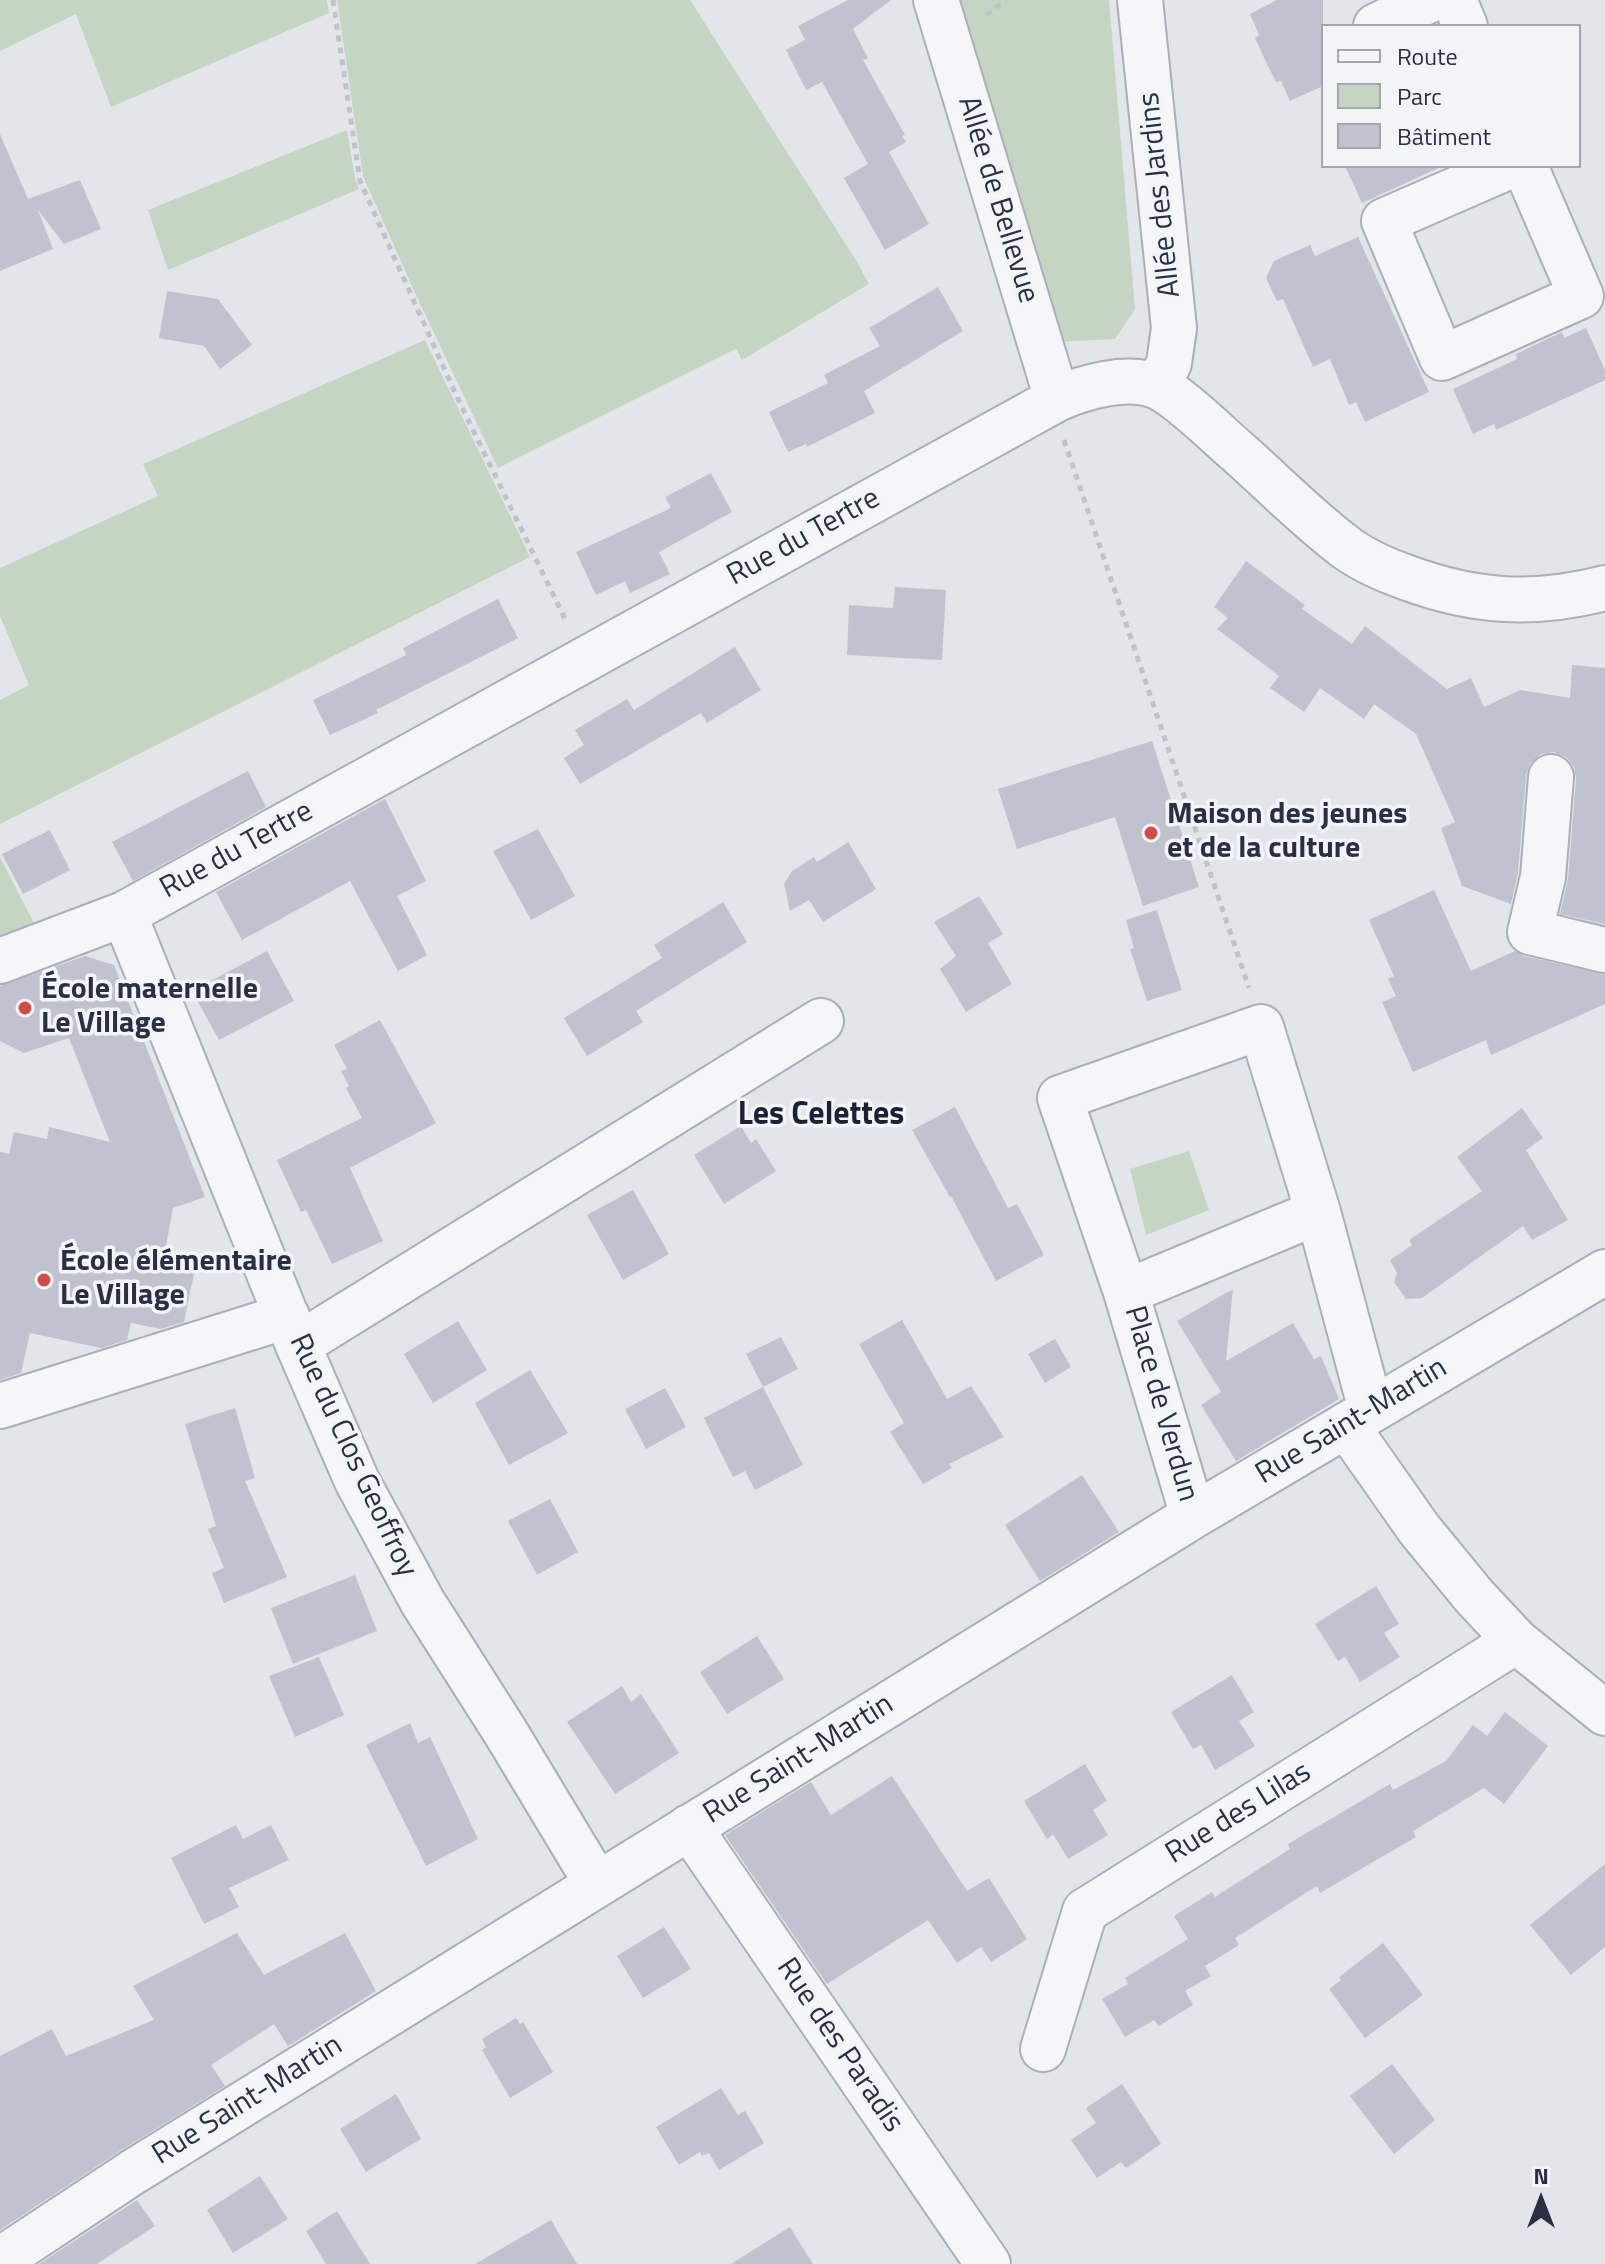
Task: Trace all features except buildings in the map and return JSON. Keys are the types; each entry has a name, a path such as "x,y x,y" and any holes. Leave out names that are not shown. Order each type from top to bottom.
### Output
{"street":[{"name":"Allée de Bellevue","path":"936,0 1043,407"},
{"name":"Allée des Jardins","path":"1140,0 1174,319 1169,363 1158,387"},
{"path":"1357,0 1368,24"},
{"path":"1380,24 1430,0"},
{"path":"1454,0 1464,24"},
{"path":"1505,168 1384,221 1442,358 1581,296 1526,168"},
{"name":"Rue du Tertre","path":"0,961 124,914 1043,407 1085,389 1119,383 1158,387"},
{"path":"1158,387 1191,412 1349,550 1392,572 1444,591 1478,598 1546,599 1605,588"},
{"path":"1551,777 1543,877 1530,932 1605,950"},
{"name":"Rue du Clos Geoffroy","path":"124,914 292,1330 357,1481 400,1562 597,1884"},
{"path":"0,1406 292,1330 821,1021"},
{"path":"1261,1027 1318,1212 1359,1418 1419,1529 1474,1596 1516,1641 1605,1713"},
{"name":"Place de Verdun","path":"1193,1516 1126,1292 1060,1098 1261,1027"},
{"name":"Place de Verdun","path":"1126,1292 1318,1212"},
{"name":"Rue Saint-Martin","path":"0,2260 133,2172 1193,1516 1605,1272"},
{"name":"Rue des Lilas","path":"1043,2049 1085,1911 1516,1641"},
{"name":"Rue des Paradis","path":"689,1827 988,2264"}],"path":[{"path":"333,0 360,181 456,395 584,659"},
{"path":"1043,407 1034,425 1060,426 1261,1027"}],"green space":[{"path":"0,0 327,0 329,13 111,107 76,14 0,51"},
{"path":"337,0 690,0 869,284 742,360 736,349 498,468 363,176"},
{"path":"951,0 1109,0 1135,309 1115,339 1055,342"},
{"path":"347,130 359,189 168,270 148,210"},
{"path":"425,340 530,557 0,824 0,700 29,685 0,616 0,568 158,496 143,464"},
{"path":"0,857 36,927 0,940"},
{"path":"1189,1151 1209,1210 1146,1235 1130,1169"}],"place":[{"name":"Maison des jeunes et de la culture","path":"1151,833"},
{"name":"École maternelle Le Village","path":"25,1008"},
{"name":"École élémentaire Le Village","path":"44,1280"}],"district":[{"name":"Les Celettes","path":"821,1116"}]}
